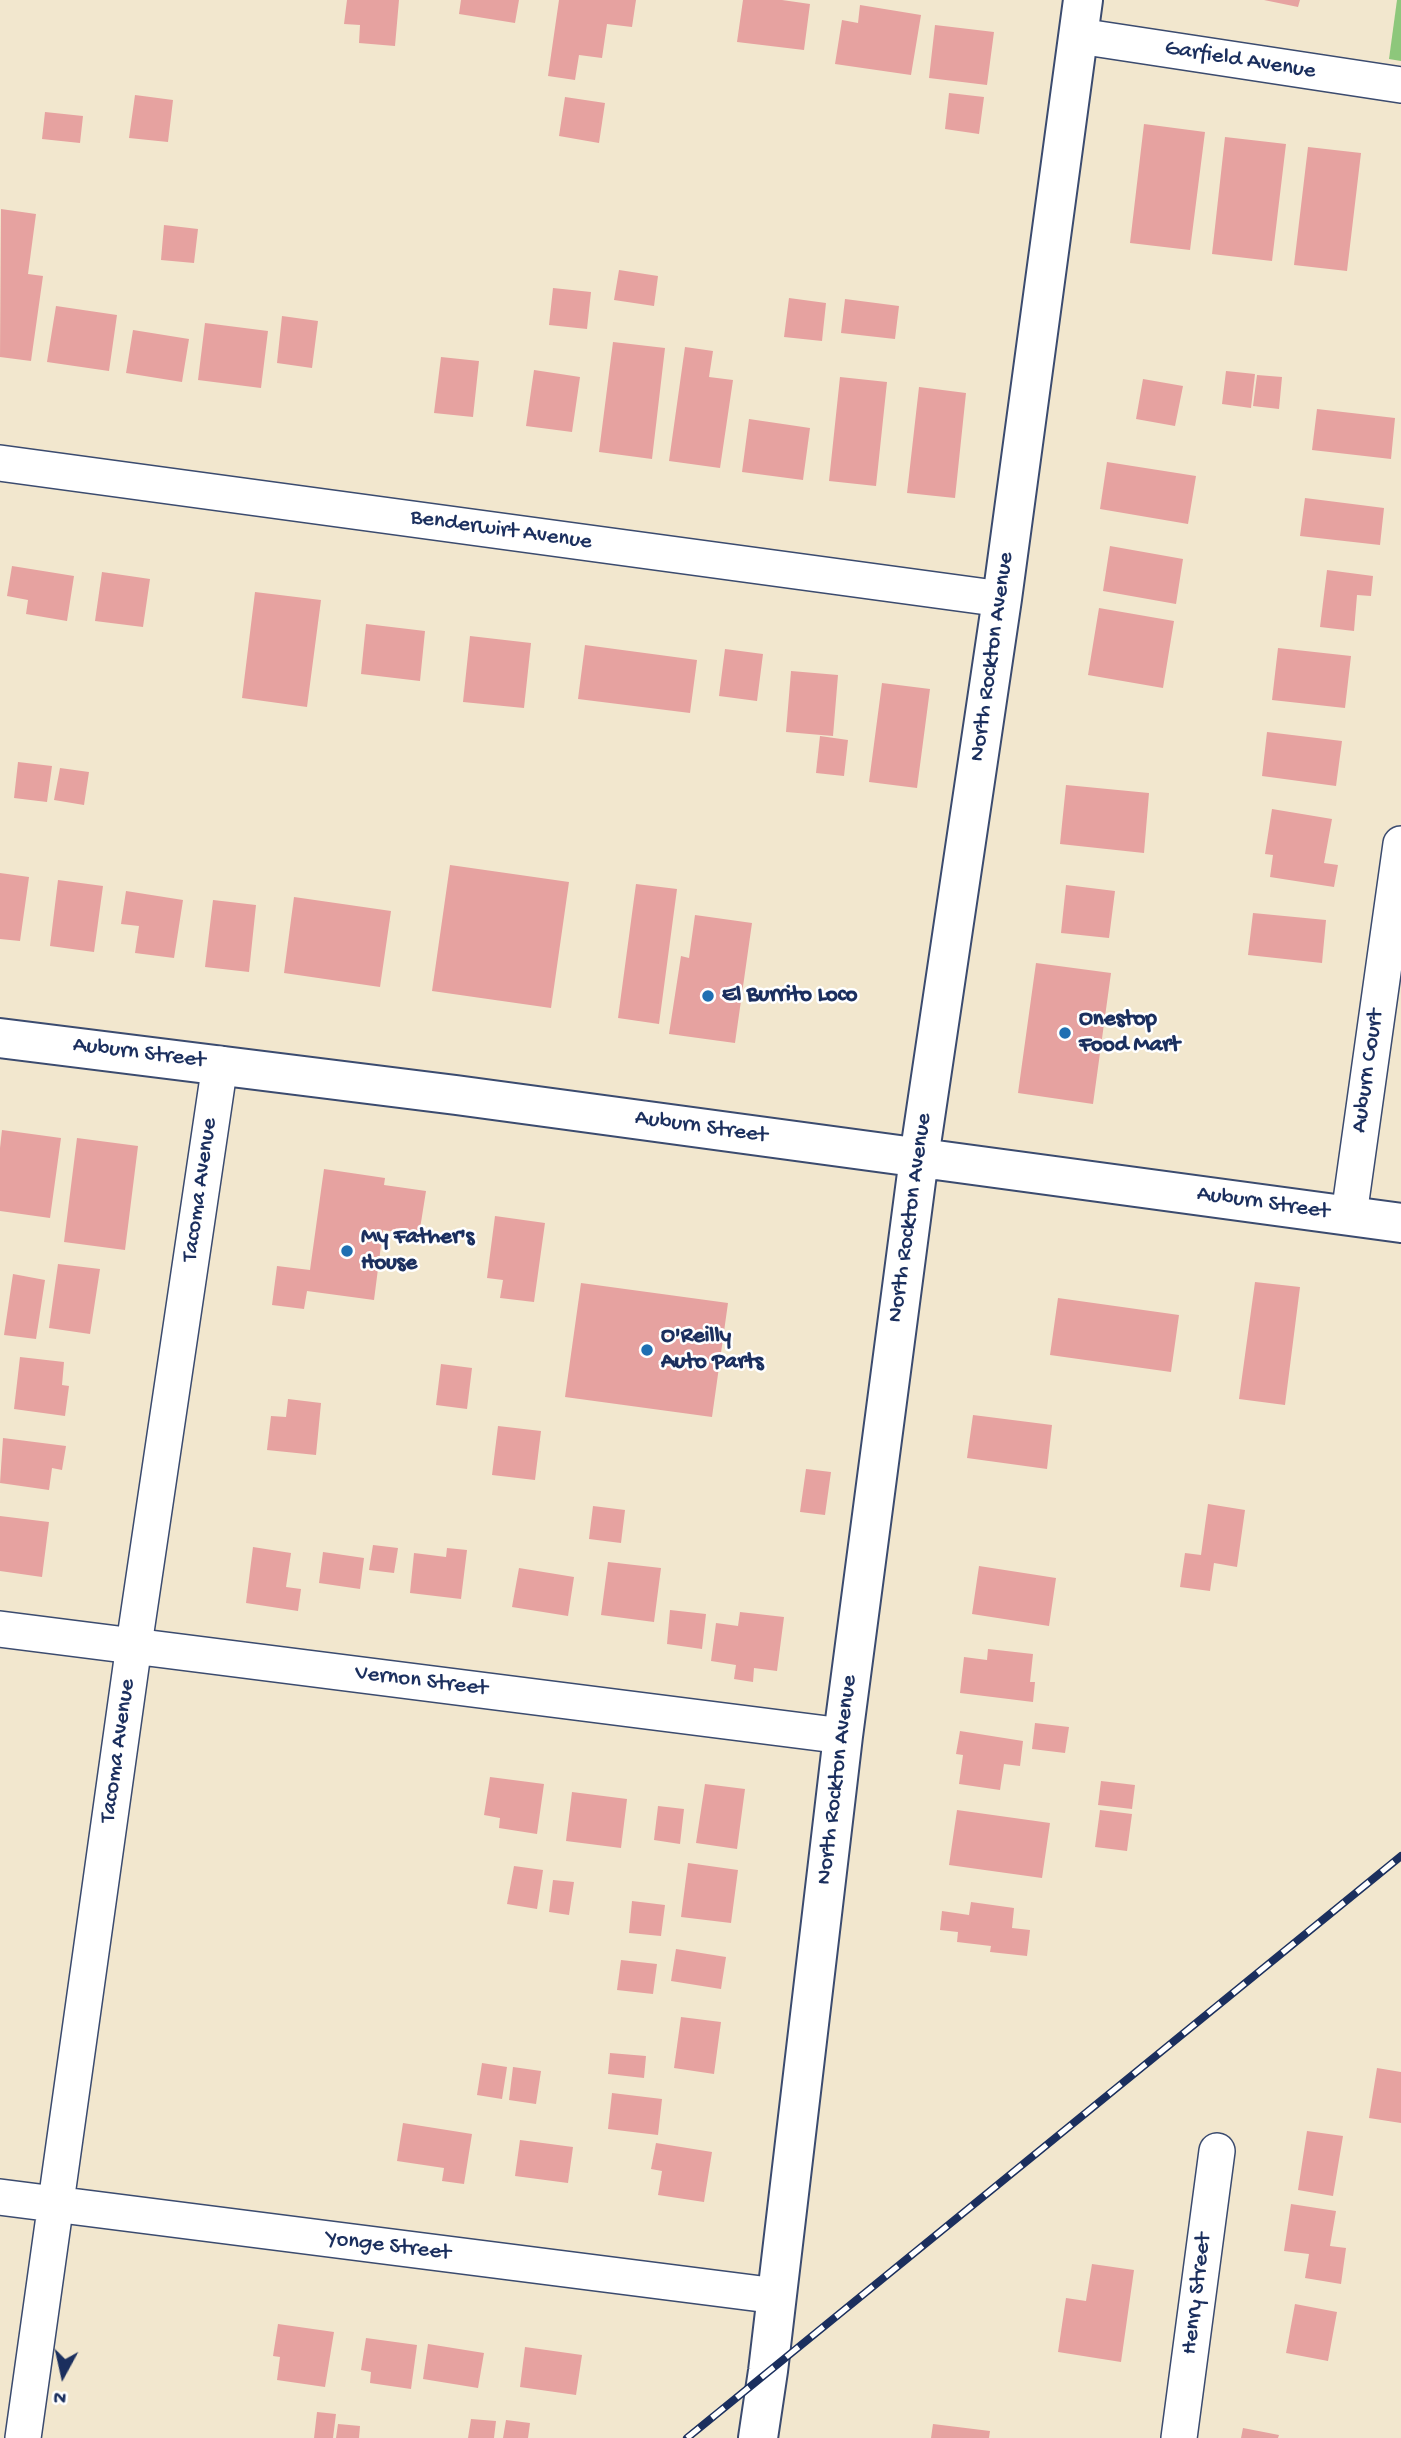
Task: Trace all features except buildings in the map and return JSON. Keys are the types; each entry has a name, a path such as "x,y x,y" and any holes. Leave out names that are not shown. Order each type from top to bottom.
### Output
{"main road":[{"name":"North Rockton Avenue","path":"758,2438 843,1735 919,1158 1002,599 1081,18"},
{"name":"Auburn Street","path":"0,1038 220,1064 1401,1223"}],"street":[{"name":"Garfield Avenue","path":"1081,18 1401,85"},
{"name":"Benderwirt Avenue","path":"0,463 1002,599"},
{"name":"Auburn Court","path":"1349,1215 1401,844"},
{"name":"Tacoma Avenue","path":"23,2438 134,1646 220,1064"},
{"name":"Vernon Street","path":"0,1629 843,1735"},
{"name":"Henry Street","path":"1179,2438 1217,2151"},
{"name":"Yonge Street","path":"0,2197 777,2296"}],"green space":[{"path":"1397,0 1401,0 1401,61 1389,59"}],"railway":[{"path":"687,2438 1401,1856"}],"place":[{"name":"El Burrito Loco","path":"708,996"},
{"name":"Onestop Food Mart","path":"1065,1033"},
{"name":"My Father's House","path":"347,1251"},
{"name":"O'Reilly Auto Parts","path":"647,1350"}]}
